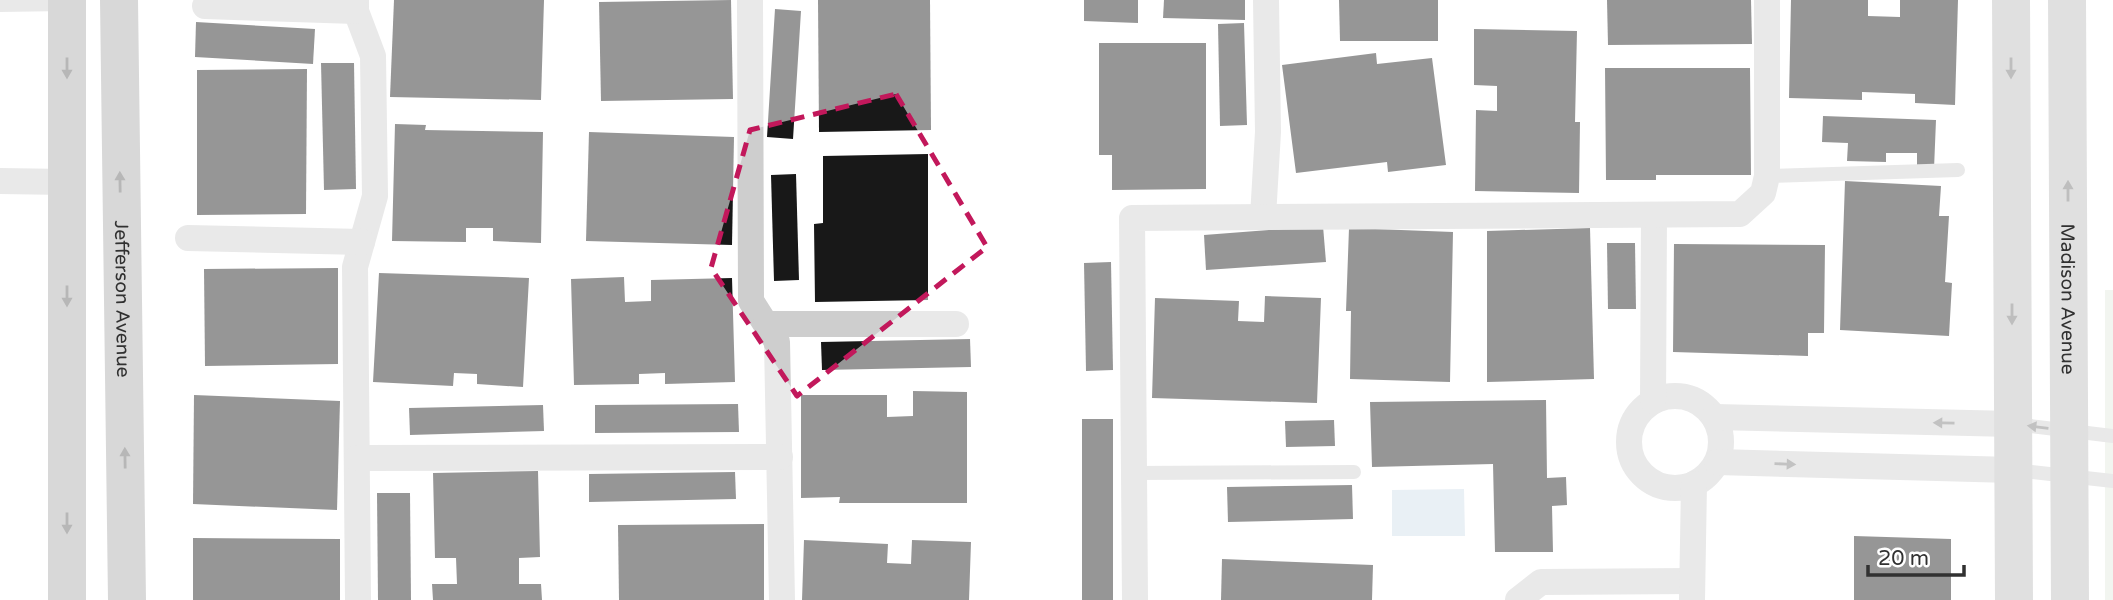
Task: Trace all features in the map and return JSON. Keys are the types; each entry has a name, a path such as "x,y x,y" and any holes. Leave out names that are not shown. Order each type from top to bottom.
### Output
{"main road":[{"name":"Jefferson Avenue","path":"119,0 127,600"},
{"path":"2011,0 2014,600"},
{"name":"Madison Avenue","path":"2067,0 2070,600"},
{"path":"67,600 67,2 85,9 91,16 99,93 119,112"}],"street":[{"path":"750,0 751,301 777,342 782,600"},
{"path":"1264,218 1268,132 1266,0"},
{"path":"1135,600 1132,218 1740,214 1763,193 1767,176 1767,0"},
{"path":"205,6 356,5 373,56 375,196 355,267 358,600"},
{"path":"0,181 67,182"},
{"path":"1653,401 1654,216"},
{"path":"188,237 362,242"},
{"path":"765,324 956,324"},
{"path":"1680,396 1693,400 1714,417 1721,439 1717,462 1711,471 1694,484 1666,487 1642,474 1633,462 1629,434 1642,410 1653,401 1680,396"},
{"path":"1714,417 2012,424"},
{"path":"357,458 780,457"},
{"path":"1717,462 2012,470"},
{"path":"1518,600 1541,582 1692,590 1694,484"}],"lane":[{"path":"0,5 67,2"},
{"path":"1767,176 1958,170"},
{"path":"2012,424 2113,436"},
{"path":"2012,470 2113,481"},
{"path":"1134,473 1354,472"}],"highlighted area":[{"path":"896,94 987,247 797,396 711,268 750,130"}],"shaded area":[{"path":"2105,290 2113,290 2113,600 2105,600"},
{"path":"1464,489 1465,536 1392,536 1392,490"}],"building":[{"path":"394,0 544,0 541,100 390,97"},
{"path":"731,0 733,99 601,101 599,2"},
{"path":"818,0 930,0 931,130 819,132"},
{"path":"1084,0 1138,0 1138,23 1084,21"},
{"path":"1164,0 1245,0 1245,20 1163,18"},
{"path":"1339,0 1438,0 1438,41 1340,41"},
{"path":"1607,0 1751,0 1752,44 1608,45"},
{"path":"1791,0 1868,0 1868,16 1900,17 1900,0 1958,0 1955,105 1915,103 1915,94 1862,92 1862,100 1789,98"},
{"path":"775,9 801,11 793,139 767,137"},
{"path":"196,22 315,29 313,64 195,57"},
{"path":"1244,23 1247,125 1220,126 1218,24"},
{"path":"1474,29 1577,31 1575,122 1580,122 1579,193 1475,191 1476,110 1497,111 1497,86 1474,85"},
{"path":"1099,43 1206,43 1206,189 1112,190 1112,155 1099,155"},
{"path":"1376,53 1377,64 1432,58 1446,165 1388,172 1387,162 1296,173 1282,65"},
{"path":"321,63 354,63 356,189 324,190"},
{"path":"1605,68 1750,68 1751,175 1656,175 1656,180 1606,180"},
{"path":"307,69 306,214 197,215 197,70"},
{"path":"1823,116 1936,120 1934,169 1917,168 1917,153 1886,153 1886,162 1847,161 1848,143 1822,142"},
{"path":"395,124 426,125 425,130 543,132 541,243 493,241 493,228 466,228 466,242 392,241"},
{"path":"589,132 734,137 732,245 586,241"},
{"path":"928,154 928,300 815,302 814,224 823,223 823,156"},
{"path":"796,174 799,280 774,281 771,175"},
{"path":"1845,181 1941,186 1939,216 1949,216 1945,282 1952,283 1949,336 1840,330"},
{"path":"1323,226 1326,262 1206,270 1204,235"},
{"path":"1349,228 1453,232 1450,382 1350,379 1351,311 1346,311"},
{"path":"1590,228 1594,379 1487,382 1487,231"},
{"path":"1607,243 1635,243 1636,309 1608,309"},
{"path":"1674,244 1825,245 1824,333 1808,333 1808,356 1673,352"},
{"path":"1111,262 1113,370 1086,371 1084,263"},
{"path":"338,268 338,364 205,366 204,269"},
{"path":"379,273 529,278 523,387 477,384 477,374 454,373 453,386 373,382"},
{"path":"624,277 625,302 651,301 651,280 732,278 735,382 665,384 665,373 639,374 639,384 574,385 571,279"},
{"path":"1265,296 1321,298 1317,403 1152,398 1155,298 1239,301 1238,321 1264,322"},
{"path":"970,339 971,367 822,370 821,342"},
{"path":"913,391 967,392 967,503 839,503 840,497 801,498 801,395 887,395 887,417 913,416"},
{"path":"194,395 340,401 337,510 193,504"},
{"path":"1546,400 1547,478 1566,477 1567,505 1552,506 1553,552 1495,552 1493,464 1372,467 1370,402"},
{"path":"738,404 739,432 595,433 595,405"},
{"path":"543,405 544,431 410,435 409,408"},
{"path":"1082,419 1113,419 1113,600 1082,600"},
{"path":"1334,420 1335,446 1286,447 1285,421"},
{"path":"538,471 540,557 519,558 519,584 541,584 542,600 433,600 432,584 457,584 456,558 435,558 433,473"},
{"path":"735,472 736,499 589,502 589,474"},
{"path":"1352,485 1353,519 1228,522 1227,487"},
{"path":"377,493 410,493 411,600 378,600"},
{"path":"764,524 764,600 619,600 618,525"},
{"path":"1854,536 1951,539 1951,600 1854,600"},
{"path":"193,538 340,539 340,600 193,600"},
{"path":"804,540 888,544 887,563 911,564 912,540 971,542 969,600 802,600"},
{"path":"1222,559 1373,565 1372,600 1221,600"}]}
